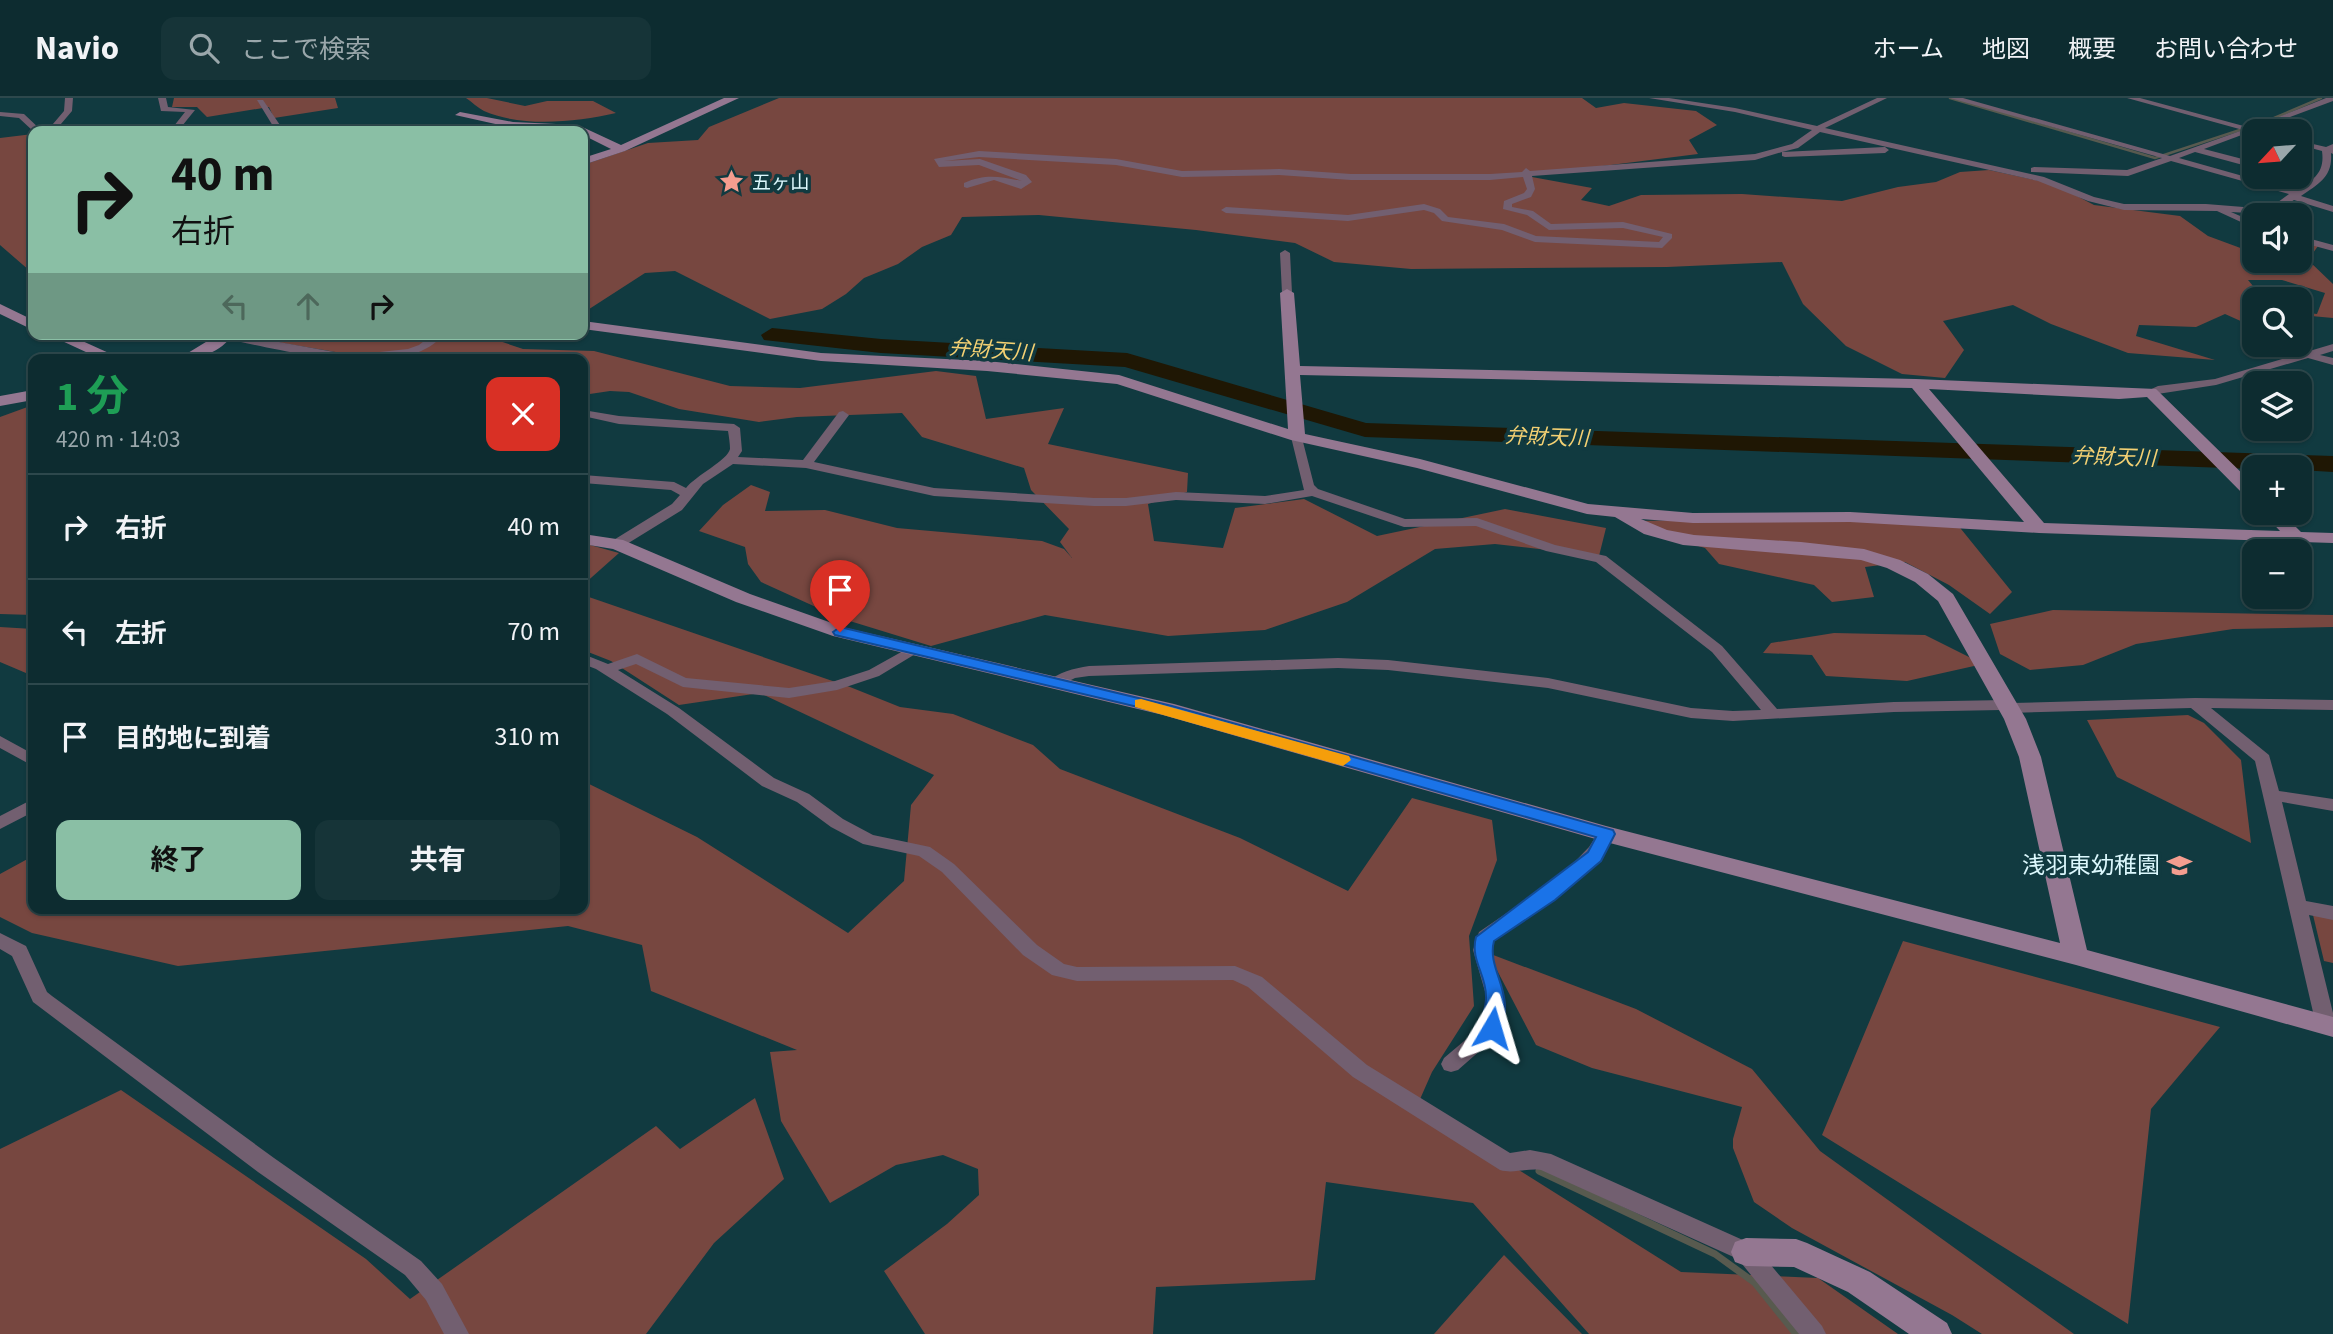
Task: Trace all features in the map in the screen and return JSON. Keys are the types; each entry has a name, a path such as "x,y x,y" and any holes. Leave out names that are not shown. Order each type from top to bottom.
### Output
{"street":[{"path":"55,126 68,111 69,98"},
{"path":"162,98 164,109 191,110 178,126"},
{"path":"588,160 621,149 707,107 734,98"},
{"path":"1653,98 1735,110 1817,128 2059,184 2105,203 2144,208 2212,207 2256,211 2277,207 2321,180 2329,164 2331,149 2312,145"},
{"path":"1772,154 1795,146 1817,128 1883,98"},
{"path":"1954,98 2294,195 2333,209"},
{"path":"2131,98 2242,127"},
{"path":"2280,119 2333,98"},
{"path":"260,102 277,126"},
{"path":"0,114 21,116 32,126"},
{"path":"460,115 513,125 535,126"},
{"path":"588,133 621,149"},
{"path":"1987,168 2119,174 2242,133"},
{"path":"967,185 983,177 1009,179 1021,186 1028,182 990,164 942,165 938,159 979,154 1046,157 1116,162 1168,172 1206,174 1527,173 1772,154 1905,149"},
{"path":"2192,149 2242,162"},
{"path":"1226,210 1348,218 1424,207 1437,211 1445,219 1489,224 1548,240 1596,240 1662,245 1668,236 1623,225 1543,224 1530,213 1506,206 1513,199 1528,195 1531,189 1527,173"},
{"path":"2312,178 2333,182"},
{"path":"2212,207 2242,220"},
{"path":"2312,242 2333,248"},
{"path":"1285,253 1296,431 1308,486 1313,492"},
{"path":"0,308 28,323"},
{"path":"588,326 821,357 962,364 1119,380 1559,502 1621,513 1693,518 1850,517 2039,528 2333,538"},
{"path":"69,340 104,354"},
{"path":"196,354 220,340"},
{"path":"254,340 332,354"},
{"path":"384,354 415,350 431,345 435,340"},
{"path":"2312,354 2333,347"},
{"path":"2312,356 2333,362"},
{"path":"1291,370 1916,384 2119,394 2217,382 2302,357"},
{"path":"1916,384 2039,528"},
{"path":"2151,392 2242,483"},
{"path":"0,401 28,396"},
{"path":"588,414 619,420 734,428 736,451 730,460 698,481 677,507 617,544"},
{"path":"806,464 843,415"},
{"path":"730,460 806,464 934,492 1080,501 1126,502 1176,496 1265,500 1313,492 1394,520 1477,523 1551,548 1601,559 1717,649 1774,715"},
{"path":"588,479 674,486 688,494"},
{"path":"1621,513 1636,526 1666,536 1742,546 1854,552 1920,576 1946,598 2007,707 2030,757 2076,956"},
{"path":"2284,525 2296,537"},
{"path":"588,540 617,544 743,598 840,632 1167,709 1606,834 2076,956 2329,1026 2263,759 2195,703"},
{"path":"606,669 637,659 683,682 789,693 837,685 874,673 912,650"},
{"path":"588,661 606,669 673,711 768,782 803,798 837,822 869,840 924,851 948,869 1030,950 1059,970 1077,974 1235,973 1255,982 1360,1071 1508,1163 1530,1159 1543,1161 1746,1252 1796,1253 1858,1282 1936,1334"},
{"path":"1055,683 1072,674 1088,671 1338,663 1388,665 1548,683 1691,713 1774,715 1894,707 2195,703 2333,705"},
{"path":"0,741 28,758"},
{"path":"2271,795 2333,805"},
{"path":"0,823 28,808"},
{"path":"1451,1064 1492,1028 1496,995 1482,950 1486,937 1548,895 1595,856 1606,834"},
{"path":"2300,906 2333,913"},
{"path":"0,940 19,951 40,997 45,1001 266,1166 413,1268 434,1292 457,1334"},
{"path":"1746,1252 1814,1334"}],"shaded area":[{"path":"174,98 335,98 338,108 274,118 269,107 207,117 197,107 172,107"},
{"path":"466,98 487,98 525,106 547,101 593,101 616,113 567,121 515,120 484,111"},
{"path":"779,98 1582,98 1596,108 1624,103 1696,111 1717,125 1689,140 1698,154 1531,175 1531,180 1532,177 1592,188 1581,200 1609,206 1641,195 1742,194 1842,201 1898,187 1936,182 1960,172 1989,170 2054,184 2094,205 2180,216 2208,236 2242,249 2242,273 2312,273 2312,264 2333,284 2333,318 2312,316 2312,313 2317,314 2325,293 2312,287 2282,280 2248,280 2254,287 2242,287 2242,322 2225,314 2196,327 2139,325 2136,336 2215,360 2128,353 2051,324 2013,305 1943,321 1964,350 1945,378 1902,374 1846,346 1803,304 1782,262 1667,267 1411,269 1334,262 1295,243 1196,230 1039,215 962,217 951,235 922,247 898,264 864,278 846,294 822,309 770,319 675,271 645,273 588,310 588,163 648,143 698,140 709,127"},
{"path":"28,135 28,269 0,245 0,138"},
{"path":"2312,244 2318,246 2312,254"},
{"path":"265,340 497,340 523,349 594,351 730,386 800,388 936,371 976,376 986,419 1064,408 1048,444 1188,473 1187,492 1148,504 1154,541 1223,548 1235,508 1304,499 1377,536 1505,509 1606,528 1599,556 1495,544 1435,549 1347,602 1265,630 1168,636 1045,615 931,646 840,618 761,582 748,564 745,547 699,531 723,505 751,485 770,492 765,511 825,510 897,528 1042,541 1064,549 1072,558 1060,542 1069,529 1031,490 1024,468 922,437 902,413 797,417 759,422 679,409 629,392 588,394 588,354 347,354"},
{"path":"28,407 28,615 0,614 0,417"},
{"path":"1862,518 1957,524 2012,592 1990,614 1949,585 1905,562 1865,567 1874,597 1832,602 1814,585 1719,564 1705,548 1647,531 1630,521"},
{"path":"588,544 619,553 588,581"},
{"path":"588,597 850,687 900,707 953,714 1033,745 1060,769 1240,838 1348,891 1412,798 1492,820 1497,860 1469,936 1474,1006 1432,1072 1417,1106 1681,1272 1818,1278 1898,1334 1589,1334 1473,1203 1326,1182 1315,1280 1156,1287 1153,1334 925,1334 884,1271 947,1224 979,1195 978,1169 943,1155 896,1165 830,1203 781,1121 770,1052 797,1050 651,991 642,945 568,926 178,966 32,933 0,917 0,874 28,859 28,914 588,914 588,783 697,837 848,933 904,881 911,805 934,775 760,693 679,705 611,661 588,652"},
{"path":"2053,610 2333,615 2333,627 2233,629 2136,644 2083,665 2030,670 2000,654 1990,624"},
{"path":"0,627 28,629 28,674 0,662"},
{"path":"1834,633 1925,635 1983,664 1907,681 1826,676 1812,655 1763,653 1771,643"},
{"path":"2188,715 2204,723 2241,760 2251,843 2117,777 2087,720"},
{"path":"2313,915 2333,919 2333,963 2324,961"},
{"path":"1903,941 2220,1027 2151,1109 2128,1324 1822,1135"},
{"path":"1488,953 1636,1009 1752,1069 1820,1151 2074,1334 1982,1334 1792,1228 1754,1202 1733,1148 1742,1107 1592,1068 1536,1045"},
{"path":"121,1090 366,1259 410,1299 656,1126 680,1149 755,1098 784,1179 714,1243 646,1334 0,1334 0,1149"},
{"path":"1504,1255 1582,1334 1434,1334"}],"waterway":[{"path":"1950,98 2155,158 2267,121 2321,98"},
{"name":"弁財天川","path":"772,335 881,346 1127,360 1365,430 2333,464"},
{"path":"1539,1171 1715,1254 1755,1283 1796,1334"}],"slow traffic":[{"path":"1141,703 1343,760"}],"place":[{"name":"五ヶ山","path":"732,182"},
{"name":"浅羽東幼稚園","path":"2180,865"}],"route":[{"path":"840,632 1167,709 1606,834 1595,856 1548,895 1486,937 1482,950 1496,995 1492,1028"}]}
